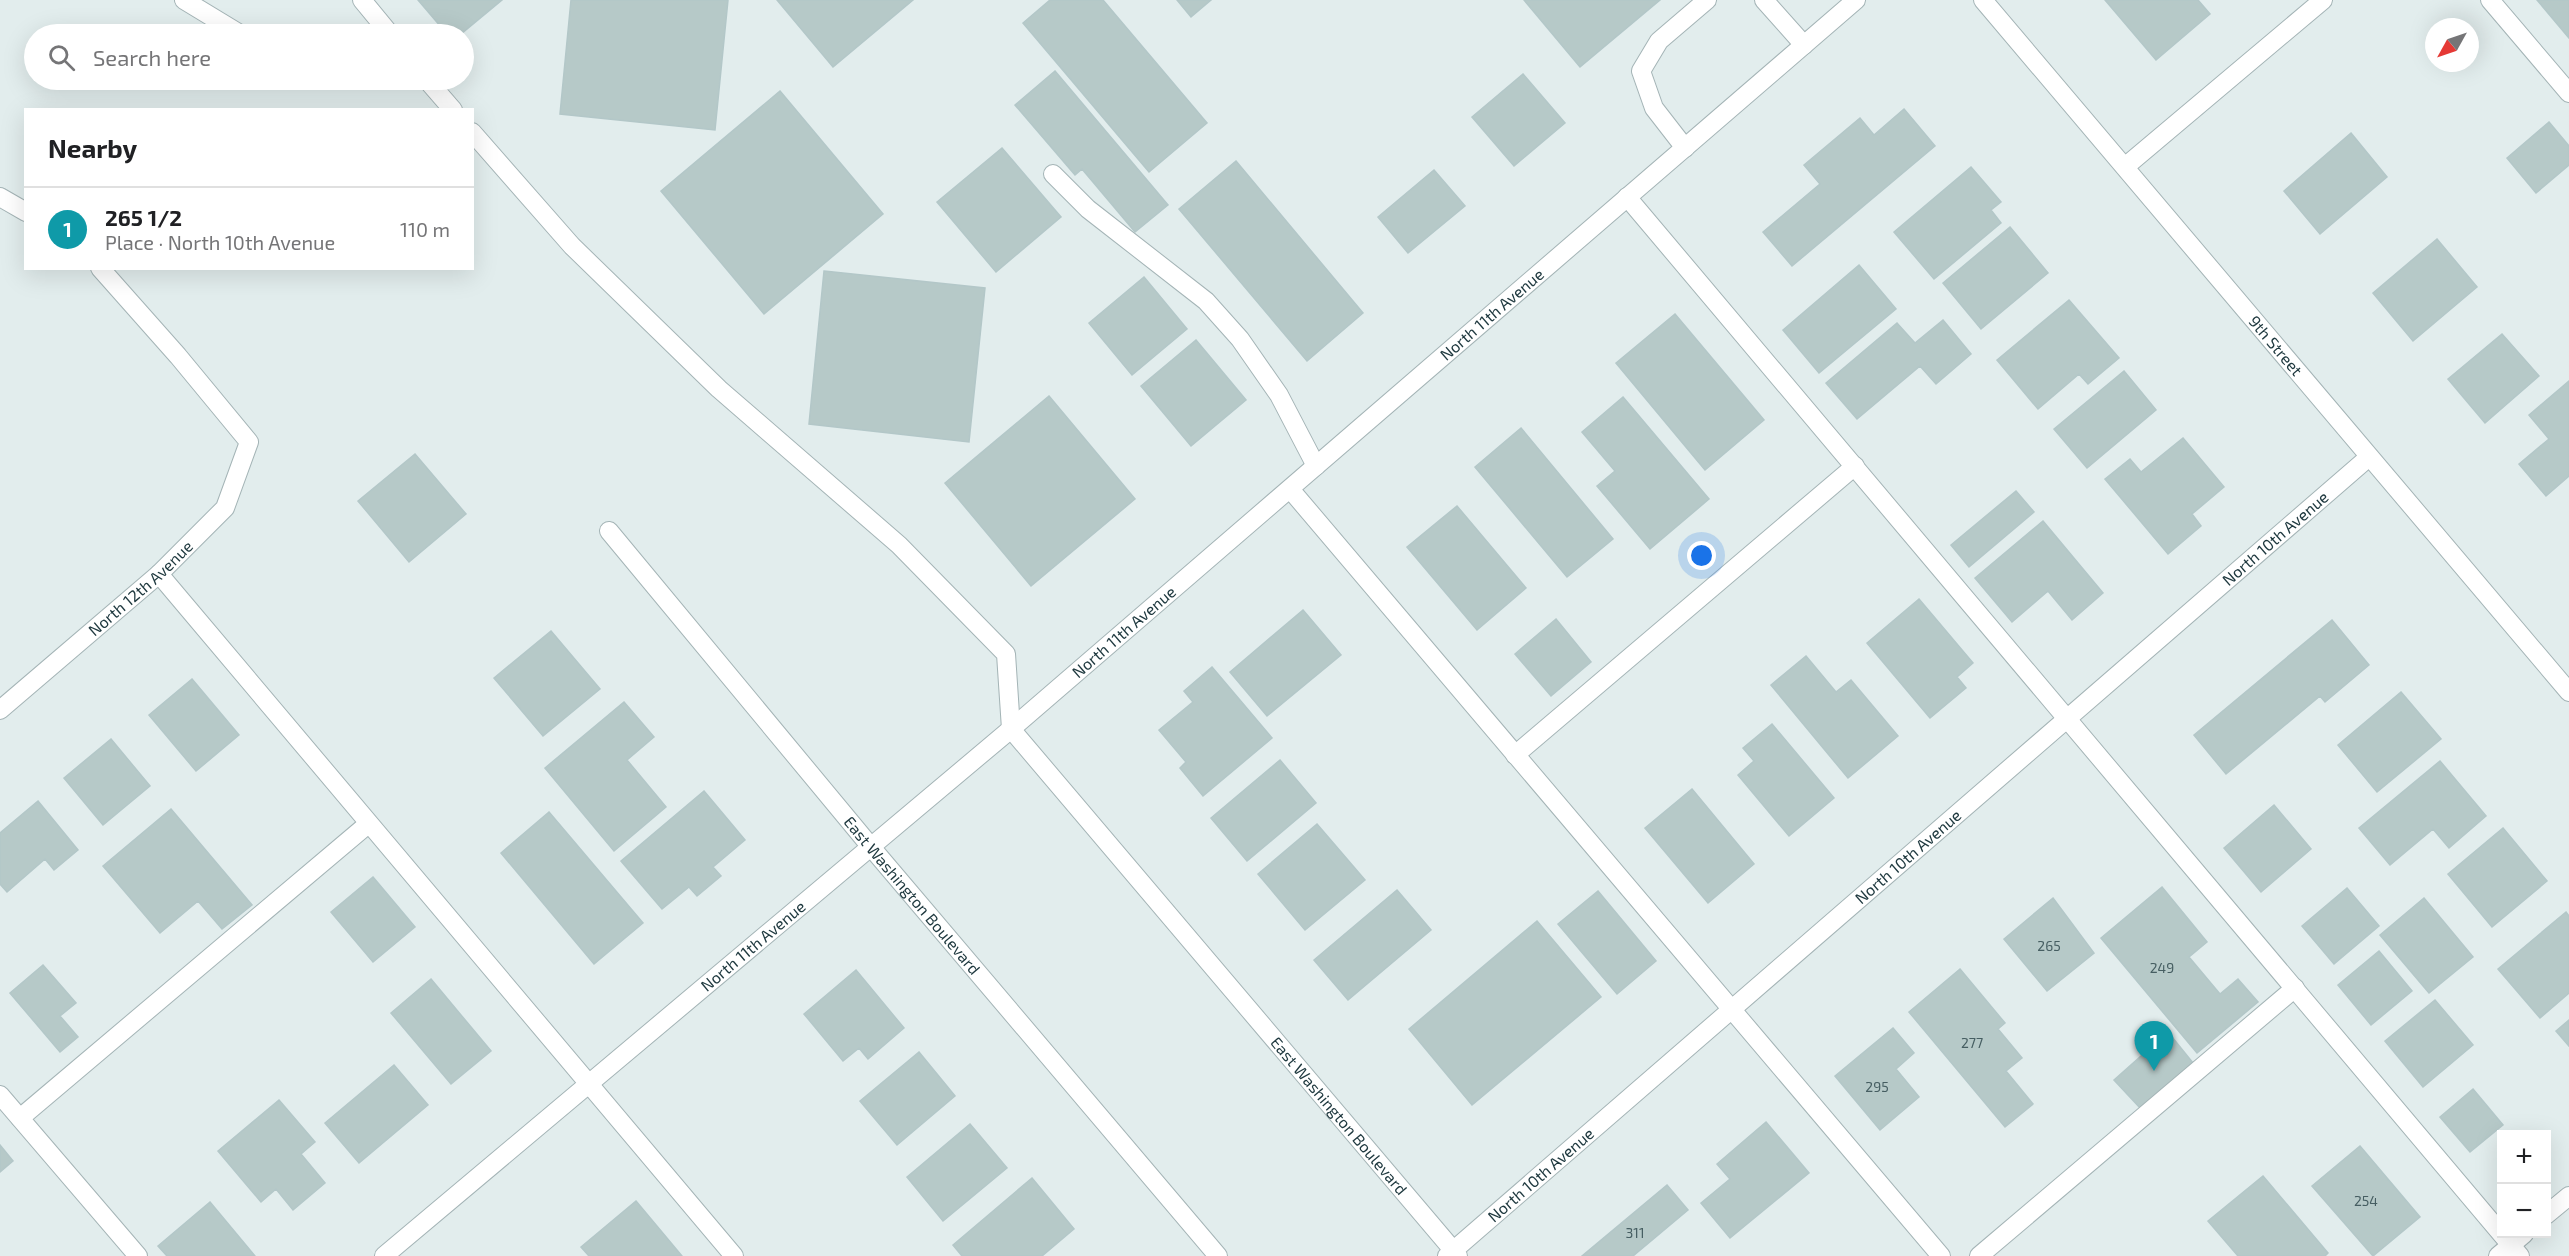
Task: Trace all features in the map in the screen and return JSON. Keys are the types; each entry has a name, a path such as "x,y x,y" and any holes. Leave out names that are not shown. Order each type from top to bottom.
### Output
{"street":[{"path":"184,0 224,24"},
{"path":"362,0 382,24"},
{"path":"1685,148 1654,108 1641,71 1659,41 1707,0"},
{"path":"1764,0 1804,45"},
{"name":"North 11th Avenue","path":"384,1256 1011,729 1856,0"},
{"name":"9th Street","path":"1983,0 2126,166 2569,692"},
{"path":"2126,166 2323,0"},
{"path":"2490,0 2569,93"},
{"path":"436,90 451,108"},
{"path":"474,134 572,246 719,389 899,545 1006,654 1011,729"},
{"path":"1053,174 1088,209 1206,302 1240,339 1279,395 1316,466"},
{"path":"0,197 24,211"},
{"path":"1628,197 2513,1248"},
{"name":"North 12th Avenue","path":"0,710 159,574 225,508 249,442 178,356 102,270"},
{"name":"North 10th Avenue","path":"1453,1254 1731,1009 2369,457"},
{"path":"1515,755 1855,466"},
{"path":"1290,489 1941,1256"},
{"name":"East Washington Boulevard","path":"609,531 872,847 1218,1256"},
{"path":"159,574 734,1256"},
{"name":"East Washington Boulevard","path":"1011,729 1453,1254"},
{"path":"20,1118 368,824"},
{"path":"1979,1256 2295,988"},
{"path":"0,1095 138,1256"},
{"path":"2551,1212 2569,1196"}],"building":[{"path":"418,0 502,0 473,24 438,24"},
{"path":"571,0 728,0 715,130 560,114"},
{"path":"777,0 913,0 833,67"},
{"path":"1050,0 1103,0 1207,123 1149,172 1023,23"},
{"path":"1177,0 1211,0 1191,17"},
{"path":"1524,0 1660,0 1580,67"},
{"path":"2105,0 2198,0 2210,14 2156,60"},
{"path":"2537,0 2569,0 2569,38"},
{"path":"1055,71 1168,205 1135,232 1082,169 1075,175 1015,105"},
{"path":"1523,74 1565,123 1514,166 1472,117"},
{"path":"780,91 883,214 764,314 661,191"},
{"path":"1904,109 1935,146 1792,266 1763,232 1820,184 1804,165 1860,118 1874,135"},
{"path":"2549,122 2569,146 2569,165 2536,193 2507,158"},
{"path":"2351,133 2387,177 2320,234 2284,191"},
{"path":"1002,148 1061,217 996,272 937,202"},
{"path":"1236,161 1363,313 1307,361 1179,209"},
{"path":"1971,167 2001,202 1991,210 2001,223 1934,279 1894,232"},
{"path":"1434,170 1465,206 1408,253 1378,217"},
{"path":"2010,227 2048,273 1981,329 1943,283"},
{"path":"2437,239 2477,287 2413,341 2373,293"},
{"path":"1859,265 1896,309 1819,373 1783,330"},
{"path":"824,271 985,288 969,442 809,424"},
{"path":"1144,277 1187,329 1132,375 1089,323"},
{"path":"2069,300 2119,358 2088,384 2079,374 2038,409 1997,360"},
{"path":"1675,314 1764,420 1705,470 1616,363"},
{"path":"1943,320 1971,354 1936,384 1920,366 1857,419 1826,383 1897,323 1915,343"},
{"path":"2502,334 2539,376 2485,423 2448,379"},
{"path":"1196,340 1246,400 1191,446 1141,386"},
{"path":"2124,371 2156,410 2087,468 2054,429"},
{"path":"2569,381 2569,476 2546,496 2519,464 2549,439 2529,415"},
{"path":"1049,396 1135,499 1031,586 945,483"},
{"path":"1623,397 1709,499 1650,549 1597,486 1615,471 1582,432"},
{"path":"1521,428 1613,539 1567,577 1475,467"},
{"path":"2183,438 2224,487 2192,514 2201,526 2168,554 2105,479 2130,459 2141,472"},
{"path":"415,454 466,514 409,562 358,501"},
{"path":"2016,491 2034,512 1969,567 1951,545"},
{"path":"1457,506 1526,588 1477,630 1407,547"},
{"path":"2043,521 2103,593 2072,620 2048,591 2012,622 1975,578"},
{"path":"1919,599 1973,663 1957,677 1966,688 1930,718 1867,643"},
{"path":"1303,610 1341,655 1267,716 1230,672"},
{"path":"1556,619 1591,662 1551,696 1515,654"},
{"path":"2332,620 2369,665 2325,702 2320,696 2226,774 2194,735"},
{"path":"551,631 600,689 543,736 494,678"},
{"path":"1806,656 1836,692 1851,680 1898,736 1848,778 1771,685"},
{"path":"1212,667 1272,738 1203,796 1180,768 1186,762 1159,730 1193,702 1184,691"},
{"path":"192,679 239,735 196,771 149,715"},
{"path":"2401,692 2441,739 2377,792 2338,745"},
{"path":"624,702 654,737 627,760 666,807 614,851 545,768"},
{"path":"1772,724 1834,798 1789,836 1738,775 1754,761 1743,748"},
{"path":"111,739 150,786 103,825 64,778"},
{"path":"1280,760 1316,803 1247,861 1211,818"},
{"path":"2440,761 2486,816 2449,848 2433,829 2390,865 2359,828"},
{"path":"1692,789 1754,864 1708,903 1645,828"},
{"path":"704,791 745,840 713,867 721,876 697,896 689,887 662,909 621,861"},
{"path":"38,801 78,850 54,870 45,859 7,892 0,884 0,833"},
{"path":"2274,805 2311,849 2261,892 2224,848"},
{"path":"171,809 252,905 222,929 198,901 160,933 103,866"},
{"path":"549,812 643,923 594,964 501,853"},
{"path":"1317,824 1365,880 1305,930 1258,874"},
{"path":"2503,828 2547,881 2492,927 2448,874"},
{"path":"373,877 415,927 373,962 331,912"},
{"path":"2162,887 2207,942 2189,957 2220,994 2238,979 2258,1002 2197,1053 2101,938"},
{"path":"2347,888 2379,926 2334,964 2302,926"},
{"path":"1397,890 1431,930 1348,1000 1314,960"},
{"path":"1598,891 1656,961 1617,994 1558,924"},
{"path":"2053,898 2094,953 2047,991 2004,939"},
{"path":"2424,898 2473,957 2429,993 2380,935"},
{"path":"2566,912 2569,916 2569,993 2540,1018 2498,969"},
{"path":"1537,921 1601,997 1472,1105 1409,1029"},
{"path":"2379,951 2412,991 2371,1025 2338,985"},
{"path":"43,965 76,1003 60,1016 78,1037 60,1052 10,993"},
{"path":"1960,969 2005,1023 1998,1029 2022,1058 2006,1071 2033,1104 2005,1127 1909,1012"},
{"path":"856,970 904,1028 868,1059 859,1048 843,1061 804,1014"},
{"path":"431,979 491,1051 451,1084 391,1013"},
{"path":"2435,1000 2473,1045 2423,1087 2385,1041"},
{"path":"2569,1020 2569,1046 2556,1031"},
{"path":"1893,1028 1914,1053 1896,1069 1919,1097 1880,1130 1835,1076"},
{"path":"2168,1032 2193,1063 2141,1109 2114,1080"},
{"path":"919,1052 955,1096 897,1145 860,1101"},
{"path":"394,1065 428,1105 359,1163 325,1123"},
{"path":"2473,1089 2503,1125 2470,1152 2440,1117"},
{"path":"279,1100 315,1142 301,1154 325,1183 293,1210 276,1189 261,1202 218,1151"},
{"path":"1766,1122 1809,1173 1730,1238 1701,1203 1730,1179 1717,1164"},
{"path":"970,1124 1007,1168 943,1221 907,1177"},
{"path":"0,1145 13,1161 0,1172"},
{"path":"2360,1146 2420,1217 2373,1256 2312,1186"},
{"path":"2263,1176 2328,1253 2325,1256 2238,1256 2208,1221"},
{"path":"1032,1178 1074,1229 1042,1256 962,1256 953,1245"},
{"path":"1667,1185 1688,1210 1633,1256 1582,1256"},
{"path":"636,1201 682,1256 589,1256 581,1247"},
{"path":"210,1202 255,1256 167,1256 158,1246"}],"place":[{"name":"265 1/2","path":"2154,1071"}]}
